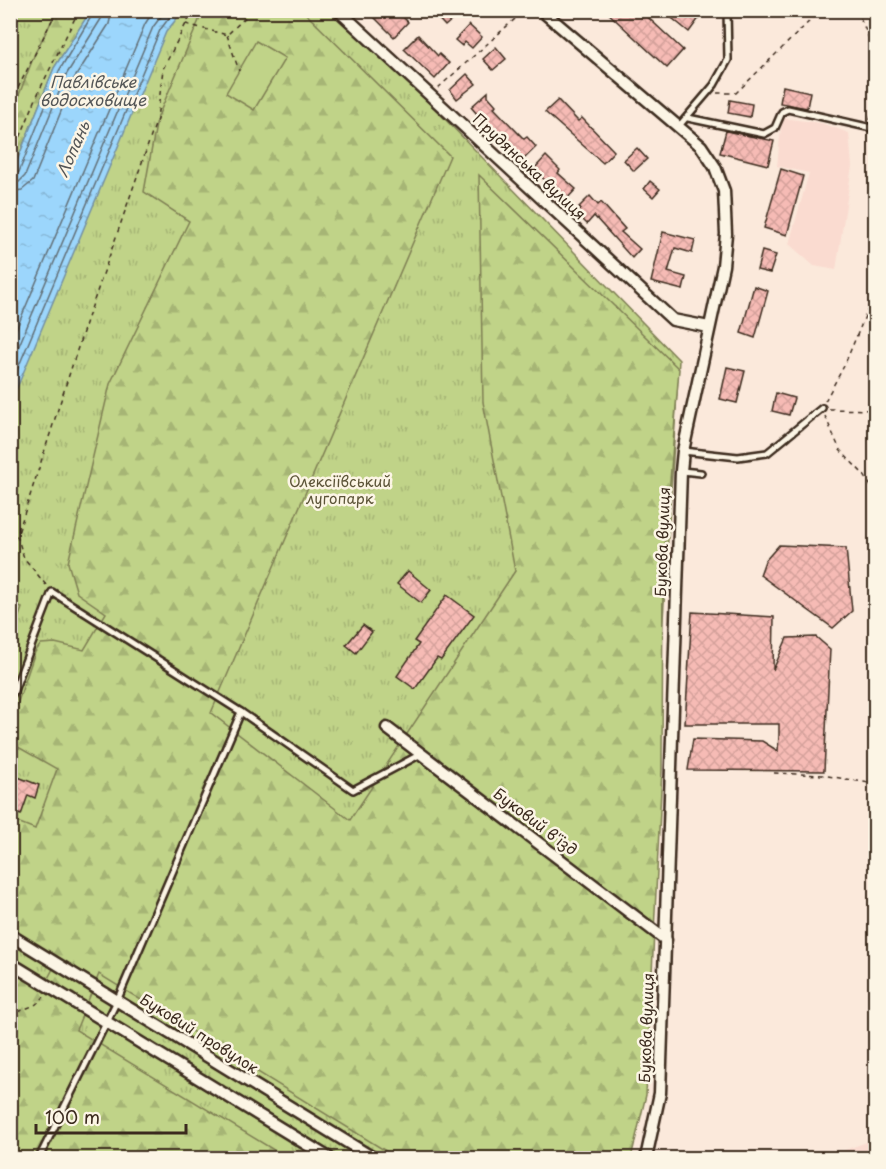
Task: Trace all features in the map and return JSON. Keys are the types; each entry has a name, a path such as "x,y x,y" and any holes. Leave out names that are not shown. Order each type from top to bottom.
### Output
{"street":[{"name":"Прудянська вулиця","path":"338,10 431,94 625,279 673,320 709,327"},
{"name":"Букова вулиця","path":"541,10 701,146 715,167 724,191 726,234 723,266 683,451 681,471 660,1093 646,1158"},
{"name":"Буковий в'їзд","path":"387,728 666,940"},
{"name":"Буковий провулок","path":"10,935 373,1158"},
{"path":"10,963 329,1158"}],"lane":[{"path":"679,126 708,93 728,60 727,10"},
{"path":"688,118 764,134 775,128 782,112 788,109 876,129"},
{"path":"683,451 738,457 767,453 822,408"},
{"path":"681,471 701,473"},
{"path":"10,701 52,592 241,712 353,790 421,754"},
{"path":"36,1158 40,1156 117,1001 241,712"}],"path":[{"path":"10,104 57,10"},
{"path":"10,162 40,88 79,10"},
{"path":"52,592 24,558 17,536 83,332 158,119 163,69 193,10"},
{"path":"227,35 253,10"},
{"path":"431,94 525,10"},
{"path":"708,93 736,93 821,10"},
{"path":"857,10 876,55"},
{"path":"185,24 227,35"},
{"path":"227,35 238,71"},
{"path":"868,127 876,101"},
{"path":"822,408 844,366 876,290"},
{"path":"822,408 876,410"},
{"path":"822,408 840,450 864,475 876,494"},
{"path":"774,773 822,775 876,784"},
{"path":"10,1015 35,1005 53,989"}],"shaded area":[{"path":"782,118 821,123 849,133 852,166 836,270 814,266 789,244 809,173 777,166"},
{"path":"875,1139 875,1158 842,1158 845,1150"}],"green space":[{"name":"Олексіївський лугопарк","path":"10,11 340,11 679,360 634,1090 623,1158 11,1158"},
{"path":"57,11 91,11 54,68 11,176 11,116 35,53"},
{"name":"Олексіївський лугопарк","path":"203,11 303,11 450,156 211,713 350,820 515,571 483,402 479,175 679,369 663,568 662,769 646,1095 631,1158 397,1158 99,974 76,1030 287,1158 11,1158 10,965 45,984 56,963 11,935 10,819 35,829 57,769 11,743 11,722 35,652 41,644 55,643 84,650 106,613 77,593 68,563 110,384 189,221 144,192 157,119"},
{"path":"256,41 285,58 254,110 226,93"},
{"path":"10,604 22,608 11,639"}],"water":[{"name":"Павлівське водосховище","path":"91,10 183,11 166,32 11,402 11,176 54,68"}],"building":[{"path":"367,10 396,10 408,22 394,37"},
{"path":"440,10 463,10 445,26 435,15"},
{"path":"605,10 640,10 683,50 667,68"},
{"path":"662,10 698,10 702,14 689,32"},
{"path":"469,25 482,37 472,48 465,42 462,46 455,40"},
{"path":"418,35 438,56 439,54 449,63 435,79 404,49"},
{"path":"496,47 506,59 493,70 483,59"},
{"path":"467,74 476,84 457,99 450,90"},
{"path":"783,86 810,92 807,108 780,103"},
{"path":"488,92 488,96 496,105 494,108 524,139 527,137 536,147 523,160 506,140 502,143 471,107"},
{"path":"558,100 578,121 582,118 614,151 603,163 545,112"},
{"path":"730,100 752,104 750,117 728,113"},
{"path":"726,131 774,141 768,165 720,153"},
{"path":"637,148 647,159 634,171 624,160"},
{"path":"546,156 560,170 558,173 576,189 565,201 534,169"},
{"path":"781,169 803,176 787,235 764,228"},
{"path":"650,181 660,189 653,197 644,189"},
{"path":"590,196 598,205 601,202 625,229 621,232 640,249 632,258 594,216 587,224 577,214 581,209 579,207"},
{"path":"663,232 695,240 692,253 675,248 668,272 686,277 683,290 651,282"},
{"path":"762,251 776,255 770,273 757,270"},
{"path":"754,286 768,291 755,338 741,333"},
{"path":"727,367 745,371 737,403 720,399"},
{"path":"776,393 794,398 789,415 772,411"},
{"path":"779,545 846,548 852,611 833,628 760,575 765,561"},
{"path":"408,571 431,590 421,603 397,584"},
{"path":"447,595 474,615 441,660 437,658 415,689 397,676 419,644 414,641"},
{"path":"692,612 774,617 773,670 787,638 816,637 830,649 824,771 688,770 693,739 762,741 778,751 779,735 779,724 685,724"},
{"path":"363,625 372,632 356,653 346,645"},
{"path":"10,774 39,785 35,798 28,795 21,815 10,811 18,791 10,788"}],"water label":[{"name":"Лопань","path":"73,149"}]}
